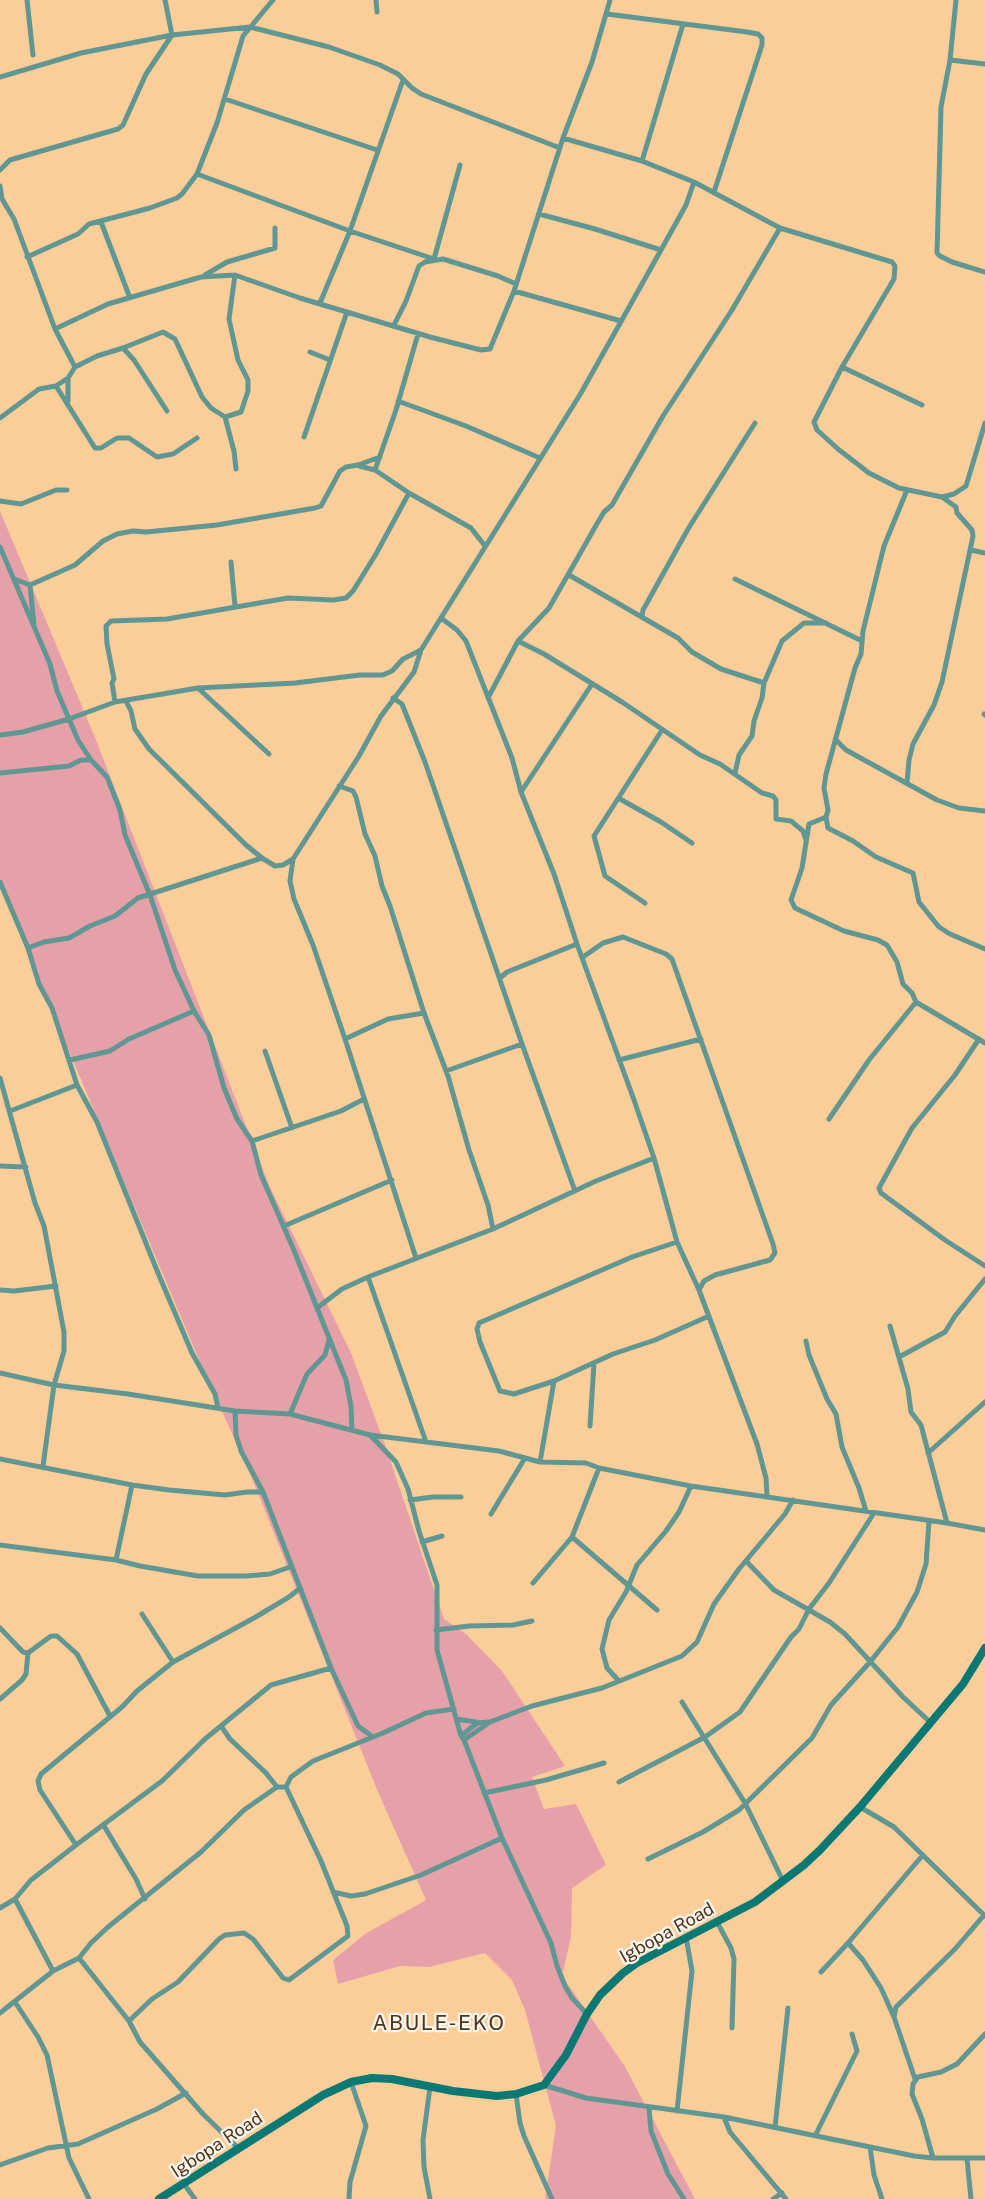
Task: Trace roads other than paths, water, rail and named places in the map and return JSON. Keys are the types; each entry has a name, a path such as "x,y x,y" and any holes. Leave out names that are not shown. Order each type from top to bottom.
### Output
{"street":[{"path":"27,0 33,55"},
{"path":"0,170 4,163 10,160 118,129 123,125 146,74 172,36 165,0"},
{"path":"27,257 78,234 89,224 177,198 197,174 225,99 238,57 240,41 273,0"},
{"path":"376,0 377,12"},
{"path":"55,329 108,304 201,277 235,275 418,334 481,350 490,349 514,291 563,138 592,62 610,0"},
{"path":"957,0 950,60 941,106 937,253 952,262 985,272"},
{"path":"607,14 747,32 758,34 762,38 762,45 741,113 714,192"},
{"path":"642,162 683,24"},
{"path":"0,77 81,53 172,36 250,27 329,47 365,59 398,74 421,94 560,148"},
{"path":"950,60 985,64"},
{"path":"320,303 350,231 403,80"},
{"path":"225,99 377,150"},
{"path":"563,138 642,162 694,182 780,228 892,262 895,266 894,279 842,367 814,422 815,427 838,449 869,473 907,490 942,497 953,503 957,513 972,530 971,550 962,582 942,682 934,705 910,752 907,783"},
{"path":"434,259 460,165"},
{"path":"197,174 350,231 434,259 455,262 516,284"},
{"path":"126,701 135,729 149,749 246,846 275,866 283,865 292,859 359,756 372,730 414,672 421,650 581,393 686,205 694,182"},
{"path":"0,186 1,199 14,219 55,329 75,367"},
{"path":"538,214 661,250"},
{"path":"101,222 130,298"},
{"path":"201,277 227,262 275,248 275,228"},
{"path":"488,698 518,641 549,608 598,522 615,500 658,425 732,310 780,228"},
{"path":"394,325 406,302 419,266 434,259"},
{"path":"225,417 241,412 248,391 248,380 238,360 231,330 230,305 235,275"},
{"path":"514,291 621,321"},
{"path":"304,437 347,312"},
{"path":"0,406 2,416 39,390 56,386 68,378 75,367 97,356 163,332 175,339 197,389 212,408 225,417 236,469"},
{"path":"375,470 418,334"},
{"path":"123,348 134,360 167,411"},
{"path":"310,352 330,360"},
{"path":"842,367 922,405"},
{"path":"68,378 68,403"},
{"path":"56,386 95,447 101,448 117,438 129,438 157,458 173,454 197,438"},
{"path":"398,401 466,426 540,458"},
{"path":"642,617 643,610 688,529 755,423"},
{"path":"942,497 954,494 966,486 983,445 985,423"},
{"path":"14,579 30,585 75,565 103,541 117,534 217,525 321,506 340,471 380,457"},
{"path":"358,465 375,470 409,493 471,528 485,546"},
{"path":"0,501 21,504 56,490 66,490"},
{"path":"907,490 884,546 861,654 855,668 824,784 828,810 826,817 828,828 853,841 876,857 914,873 919,902 939,927 985,949"},
{"path":"115,702 106,626 111,621 167,619 288,598 333,600 346,598 353,591 376,554 409,493"},
{"path":"0,547 1,557 14,579 35,628 69,719 85,752 107,777 120,810 127,840 150,895 175,970 194,1011 212,1041 224,1088 237,1119 252,1141 261,1175 284,1226 349,1393 352,1430"},
{"path":"971,550 985,553"},
{"path":"231,561 235,606"},
{"path":"569,574 678,638 692,651 722,669 764,683"},
{"path":"735,579 862,641"},
{"path":"30,585 35,628"},
{"path":"441,618 457,630 466,641 512,759 521,792 554,874 577,945 654,1158 677,1242 699,1290 757,1444 766,1478 767,1496"},
{"path":"735,773 739,754 752,736 764,683 782,641 804,623 826,623"},
{"path":"518,641 544,654 622,702 705,758 714,760 758,790 773,796 776,800 776,819 791,821 803,831 806,844"},
{"path":"0,735 23,732 69,719 115,702 198,688 296,683 360,675 383,675 392,671 403,659 421,650"},
{"path":"521,792 592,684"},
{"path":"198,688 269,754"},
{"path":"393,698 402,704 425,762 575,1191"},
{"path":"645,903 605,876 594,836 620,799 662,730"},
{"path":"836,740 846,750 937,800 959,808 985,811"},
{"path":"81,760 85,752"},
{"path":"0,773 69,766 81,760 91,760"},
{"path":"339,786 352,791 356,797 365,834 375,856 382,886 424,1013 446,1071 469,1150 487,1200 493,1230"},
{"path":"620,799 692,843"},
{"path":"826,817 809,824 802,868 792,894 792,905 844,931 878,940 887,945 897,962 903,984 912,993 916,1002 985,1043"},
{"path":"28,948 44,942 69,938 115,916 138,898 262,858"},
{"path":"292,859 290,881 294,899 345,1039 416,1258"},
{"path":"0,882 2,892 28,948 39,984 52,1008 77,1085 97,1122 192,1353 215,1394 218,1408"},
{"path":"583,957 603,943 623,937 669,956 701,1039 775,1253 770,1260 715,1275 704,1281 699,1290"},
{"path":"500,978 507,972 577,945"},
{"path":"829,1119 869,1060 916,1002"},
{"path":"70,1060 110,1051 129,1039 194,1011"},
{"path":"345,1039 387,1019 424,1013"},
{"path":"619,1060 701,1039"},
{"path":"979,1039 956,1075 912,1128 879,1188 881,1193 985,1266"},
{"path":"446,1071 522,1044"},
{"path":"265,1051 292,1128"},
{"path":"0,1081 35,1203 44,1226 64,1332 64,1351 54,1385 43,1466"},
{"path":"10,1112 77,1085"},
{"path":"252,1141 341,1112 364,1099"},
{"path":"317,1308 342,1289 368,1277 493,1230 575,1191 654,1158"},
{"path":"0,1166 26,1167"},
{"path":"284,1226 392,1180"},
{"path":"677,1242 632,1257 479,1323 477,1329 480,1342 500,1391 514,1394 554,1381 613,1354 655,1340 709,1316"},
{"path":"368,1277 426,1442"},
{"path":"899,1357 945,1332 985,1279"},
{"path":"0,1290 14,1291 56,1286"},
{"path":"890,1326 908,1389 911,1412 921,1425 947,1522"},
{"path":"291,1414 307,1374 325,1355 329,1340"},
{"path":"806,1341 809,1355 827,1400 836,1414 842,1447 866,1511"},
{"path":"590,1426 594,1363"},
{"path":"0,1373 54,1385 235,1411 291,1414 370,1435 500,1451 540,1462 586,1463 599,1468 691,1486 947,1522 985,1530"},
{"path":"540,1462 554,1381"},
{"path":"928,1453 985,1402"},
{"path":"235,1411 236,1435 241,1451 263,1492 290,1567 331,1668 358,1726 373,1737"},
{"path":"370,1435 396,1462 405,1480 436,1585 438,1604 436,1630 440,1660 462,1738 502,1838 551,1943 565,1986 572,1998 587,2014"},
{"path":"491,1514 525,1458"},
{"path":"0,1459 132,1485 225,1495 263,1492"},
{"path":"533,1583 572,1537 599,1468"},
{"path":"116,1560 132,1485"},
{"path":"619,1681 607,1668 602,1648 609,1620 638,1565 659,1541 679,1512 691,1486"},
{"path":"410,1500 461,1497"},
{"path":"462,1738 490,1722 532,1706 564,1699 619,1681 682,1656 697,1642 714,1604 785,1514 793,1500"},
{"path":"619,1782 705,1737 745,1707 753,1690 804,1622 809,1609 829,1583 874,1513"},
{"path":"648,1859 723,1821 745,1803 812,1738 831,1705 898,1627 921,1581 926,1564 929,1521"},
{"path":"422,1542 442,1536"},
{"path":"572,1537 657,1610"},
{"path":"0,1545 116,1560 198,1576 270,1574 290,1567"},
{"path":"746,1561 774,1590 830,1622 931,1723"},
{"path":"76,1845 40,1790 38,1780 41,1774 172,1662 254,1618 290,1597 299,1589"},
{"path":"142,1614 172,1662"},
{"path":"436,1630 469,1626 513,1625 532,1621"},
{"path":"0,1628 23,1652 28,1653"},
{"path":"0,1699 26,1674 28,1653 51,1636 57,1636 77,1654 110,1716"},
{"name":"Igbopa Road","path":"159,2199 323,2095 351,2082 372,2078 392,2079 477,2095 516,2094 544,2085 567,2055 587,2014 600,1995 623,1973 686,1937 755,1902 820,1850 860,1808 963,1684 985,1648"},
{"path":"0,1908 15,1899 32,1880 76,1845 162,1781 205,1739 271,1685 331,1668"},
{"path":"682,1702 745,1803 783,1881"},
{"path":"286,1787 297,1772 313,1761 426,1713 454,1709"},
{"path":"456,1719 477,1723 490,1722"},
{"path":"462,1738 477,1723"},
{"path":"221,1726 230,1739 266,1773 276,1787"},
{"path":"484,1793 546,1780 604,1763"},
{"path":"0,2013 53,1971 80,1958 91,1943 108,1927 201,1852 244,1810 276,1787 286,1787"},
{"path":"129,2021 152,1999 178,1982 225,1935 244,1933 253,1939 283,1978 289,1980 348,1936 333,1892 286,1787"},
{"path":"860,1808 894,1827 984,1916 955,1949 896,2007 894,2017"},
{"path":"104,1826 145,1899"},
{"path":"333,1892 351,1896 365,1894 421,1875 502,1838"},
{"path":"821,1972 922,1856"},
{"path":"15,1899 53,1971"},
{"path":"717,1922 731,1948 734,1959 732,2028"},
{"path":"677,2111 692,1971 686,1937"},
{"path":"848,1943 863,1960 894,2017 915,2079 912,2094 933,2158"},
{"path":"80,1958 129,2021 140,2042 203,2114 238,2148"},
{"path":"15,2002 47,2055 69,2158 89,2199"},
{"path":"775,2127 788,2008"},
{"path":"816,2134 857,2051 852,2034"},
{"path":"915,2079 949,2069 957,2064 985,2034"},
{"path":"349,2199 350,2182 366,2126 351,2082"},
{"path":"544,2085 586,2098 724,2117 933,2158 985,2158"},
{"path":"430,2087 423,2140 430,2199"},
{"path":"0,2165 48,2148 78,2144 186,2093"},
{"path":"516,2094 524,2136 552,2199"},
{"path":"649,2108 651,2131 669,2174 684,2199"},
{"path":"724,2117 730,2132 786,2199"},
{"path":"870,2147 874,2175 882,2199"},
{"path":"967,2159 971,2199"},
{"path":"184,2184 195,2199"},
{"path":"773,2199 782,2193"}],"district":[{"name":"ABULE-EKO","path":"439,2024"}]}
